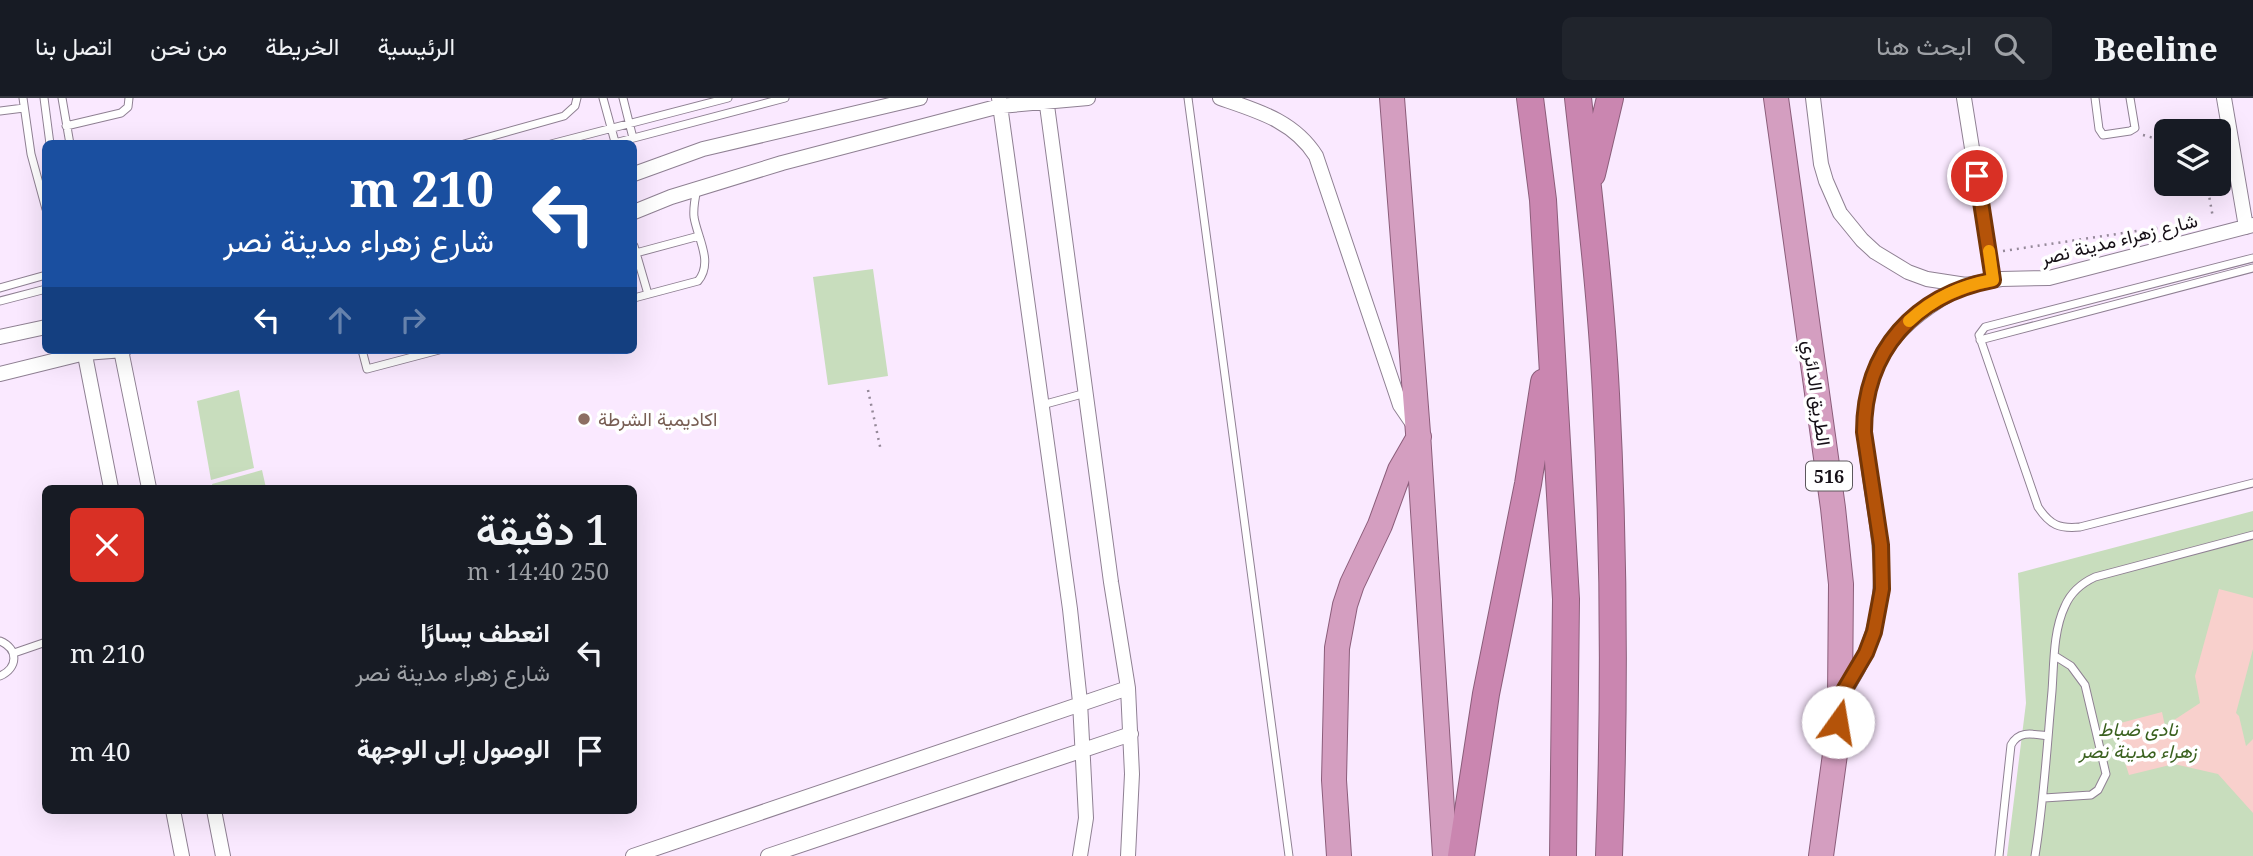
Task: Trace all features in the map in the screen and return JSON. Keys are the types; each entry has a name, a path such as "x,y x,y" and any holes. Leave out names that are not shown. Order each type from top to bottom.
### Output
{"highway":[{"path":"1392,98 1419,435 1445,856"},
{"path":"1530,98 1543,200 1552,325 1566,599 1563,856"},
{"path":"1578,98 1606,394 1614,601 1609,856"},
{"path":"1588,189 1610,98"},
{"name":"الطريق الدائري","path":"1776,98 1840,572 1840,697 1821,856"},
{"path":"1461,856 1486,694 1528,484 1552,325"},
{"path":"1339,856 1334,780 1337,648 1340,626 1352,584 1380,525 1400,470 1419,435"}],"street":[{"path":"637,173 704,149 920,98"},
{"path":"637,211 698,188 1000,102 1088,98"},
{"path":"1220,98 1288,125 1308,143 1316,156 1396,393 1406,416 1419,435"},
{"path":"1813,98 1826,181 1840,213 1850,227 1875,252 1900,268 1927,279 1966,285"},
{"path":"1964,98 1993,280"},
{"path":"2224,98 2249,226"},
{"path":"1046,100 1128,688 1132,774 1128,856"},
{"path":"1000,102 1070,609 1080,702 1086,818 1080,856"},
{"name":"شارع زهراء مدينة نصر","path":"1966,285 1993,280 2049,278 2249,226"},
{"path":"1840,697 1866,653 1874,632 1882,589 1881,545 1864,432 1870,382 1883,352 1903,326 1929,305 1966,285"},
{"path":"0,337 42,328"},
{"path":"0,374 77,354"},
{"path":"85,354 110,485"},
{"path":"123,354 148,485"},
{"path":"634,856 1080,702 1128,688"},
{"path":"768,856 1131,734"},
{"path":"174,814 182,856"},
{"path":"215,814 223,856"}],"lane":[{"path":"23,98 31,154 42,194"},
{"path":"44,98 50,140"},
{"path":"62,98 69,140"},
{"path":"66,126 121,113 128,107 129,98"},
{"path":"478,140 564,116 575,106 577,98"},
{"path":"603,98 613,140"},
{"path":"623,98 633,138"},
{"path":"566,140 729,98"},
{"path":"625,140 785,98"},
{"path":"1188,98 1289,856"},
{"path":"2095,98 2100,133 2107,135 2135,128 2130,98"},
{"path":"0,111 24,108"},
{"path":"637,297 698,281 705,268 694,215 698,188"},
{"path":"637,249 699,236"},
{"path":"637,256 648,294"},
{"path":"2253,258 1985,327 1979,332 2038,507 2048,522 2063,529 2080,527 2253,484"},
{"path":"1980,340 2253,268"},
{"path":"0,288 42,276"},
{"path":"0,301 42,290"},
{"path":"363,354 367,369 413,354"},
{"path":"1042,406 1086,393"},
{"path":"2035,856 2044,797 2055,656 2063,608 2069,598 2085,582 2106,573 2253,535"},
{"path":"0,641 9,645 14,653 15,663 9,671 0,676"},
{"path":"14,653 42,643"},
{"path":"2044,797 2091,794 2098,790 2106,774 2085,685 2071,666 2055,656"},
{"path":"2000,856 2011,745 2023,734 2048,736"}],"path":[{"path":"2135,128 2149,138 2154,138"},
{"path":"2209,196 2213,220"},
{"path":"1989,253 2200,222"},
{"path":"868,390 881,451"}],"green space":[{"path":"873,269 888,376 828,385 813,277"},
{"path":"239,390 254,468 211,480 197,401"},
{"path":"262,470 265,485 212,485"},
{"name":"نادى ضباط زهراء مدينة نصر","path":"2253,511 2253,856 2007,856 2026,703 2018,573"}],"building":[{"path":"2219,589 2253,598 2253,649 2236,713 2246,746 2253,739 2253,813 2218,774 2174,764 2129,775 2113,725 2162,712 2165,726 2200,703 2195,676"}],"slow traffic":[{"path":"1909,321 1929,305 1966,285 1993,280 1989,251"}],"place":[{"name":"اكاديمية الشرطة","path":"584,419"}],"route":[{"path":"1838,722 1840,697 1866,653 1874,632 1882,589 1881,545 1864,432 1870,382 1883,352 1903,326 1916,315 1966,285 1993,280 1977,176"}]}
